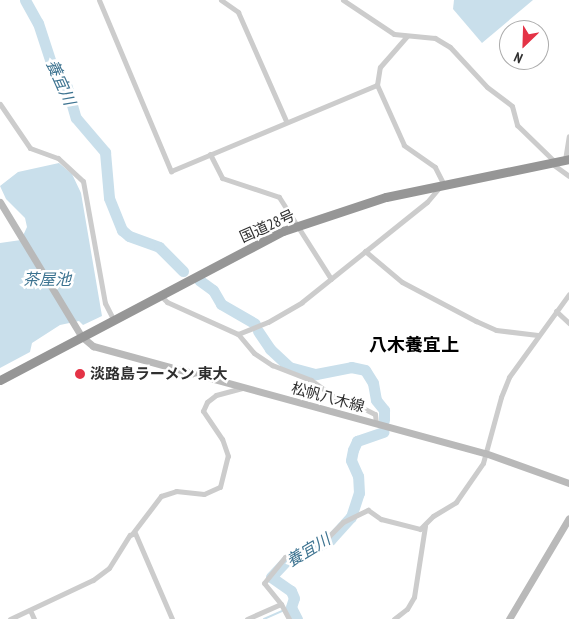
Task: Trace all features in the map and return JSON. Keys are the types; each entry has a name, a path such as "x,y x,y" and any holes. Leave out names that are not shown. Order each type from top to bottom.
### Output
{"highway":[{"name":"国道28号","path":"0,380 113,319 296,227 386,197 443,183 567,160"}],"main road":[{"path":"0,202 81,336"},
{"name":"松帆八木線","path":"81,336 105,352 484,453 569,483"},
{"path":"509,619 569,518"}],"street":[{"path":"99,0 171,171 286,121 377,85"},
{"path":"221,0 238,12 286,121"},
{"path":"343,0 382,29 407,36 435,38 450,46 486,88 512,106 517,125 552,162 569,176"},
{"path":"238,334 268,322 332,279 427,202 443,183 438,170 404,145 377,85 380,67 407,36"},
{"path":"0,104 30,148 58,158 83,181 105,303 113,319"},
{"path":"567,160 569,136"},
{"path":"210,154 222,178 279,197 296,227 332,279"},
{"path":"365,251 402,282 476,321 496,330 538,335"},
{"path":"394,619 407,608 414,597 425,526 429,519 456,502 465,486 471,484 484,453 509,377 569,294"},
{"path":"160,295 167,302 238,334 254,353 272,365 312,380 339,400 366,409 374,414 376,424"},
{"path":"556,312 569,323"},
{"path":"10,619 94,580 109,568 161,496 176,491 204,494 220,487 228,456 222,439 203,411 207,402 216,395 242,388"},
{"path":"287,616 282,605 264,583 280,562 329,536 344,522 352,520 368,510 381,519 420,530 425,526"},
{"path":"132,534 135,534 172,619"},
{"path":"247,619 282,605"},
{"path":"30,610 34,619"}],"water":[{"path":"454,0 533,0 509,20 499,20 499,29 482,43 453,9"},
{"name":"茶屋池","path":"59,163 72,174 81,193 102,316 83,325 79,321 60,325 32,343 30,352 0,368 0,243 21,240 27,227 25,218 6,199 0,186 18,172"}],"waterway":[{"name":"養宜川","path":"25,0 38,23 53,69 66,84 76,118 105,152 109,198 122,230 129,236 159,247 183,271"},
{"name":"養宜川","path":"199,280 213,290 221,304 255,324"},
{"name":"養宜川","path":"258,331 270,349 289,367 316,374 351,367 365,370 373,383 376,400 384,410 384,420"},
{"name":"養宜川","path":"297,619 291,607 294,598 291,591 271,577 286,561 330,540 351,517 359,493 358,476 351,460 353,450 357,441 383,432"},
{"path":"264,619 291,607"}],"place":[{"name":"淡路島ラーメン 東大","path":"80,374"}],"district":[{"name":"八木養宜上","path":"414,345"}]}
